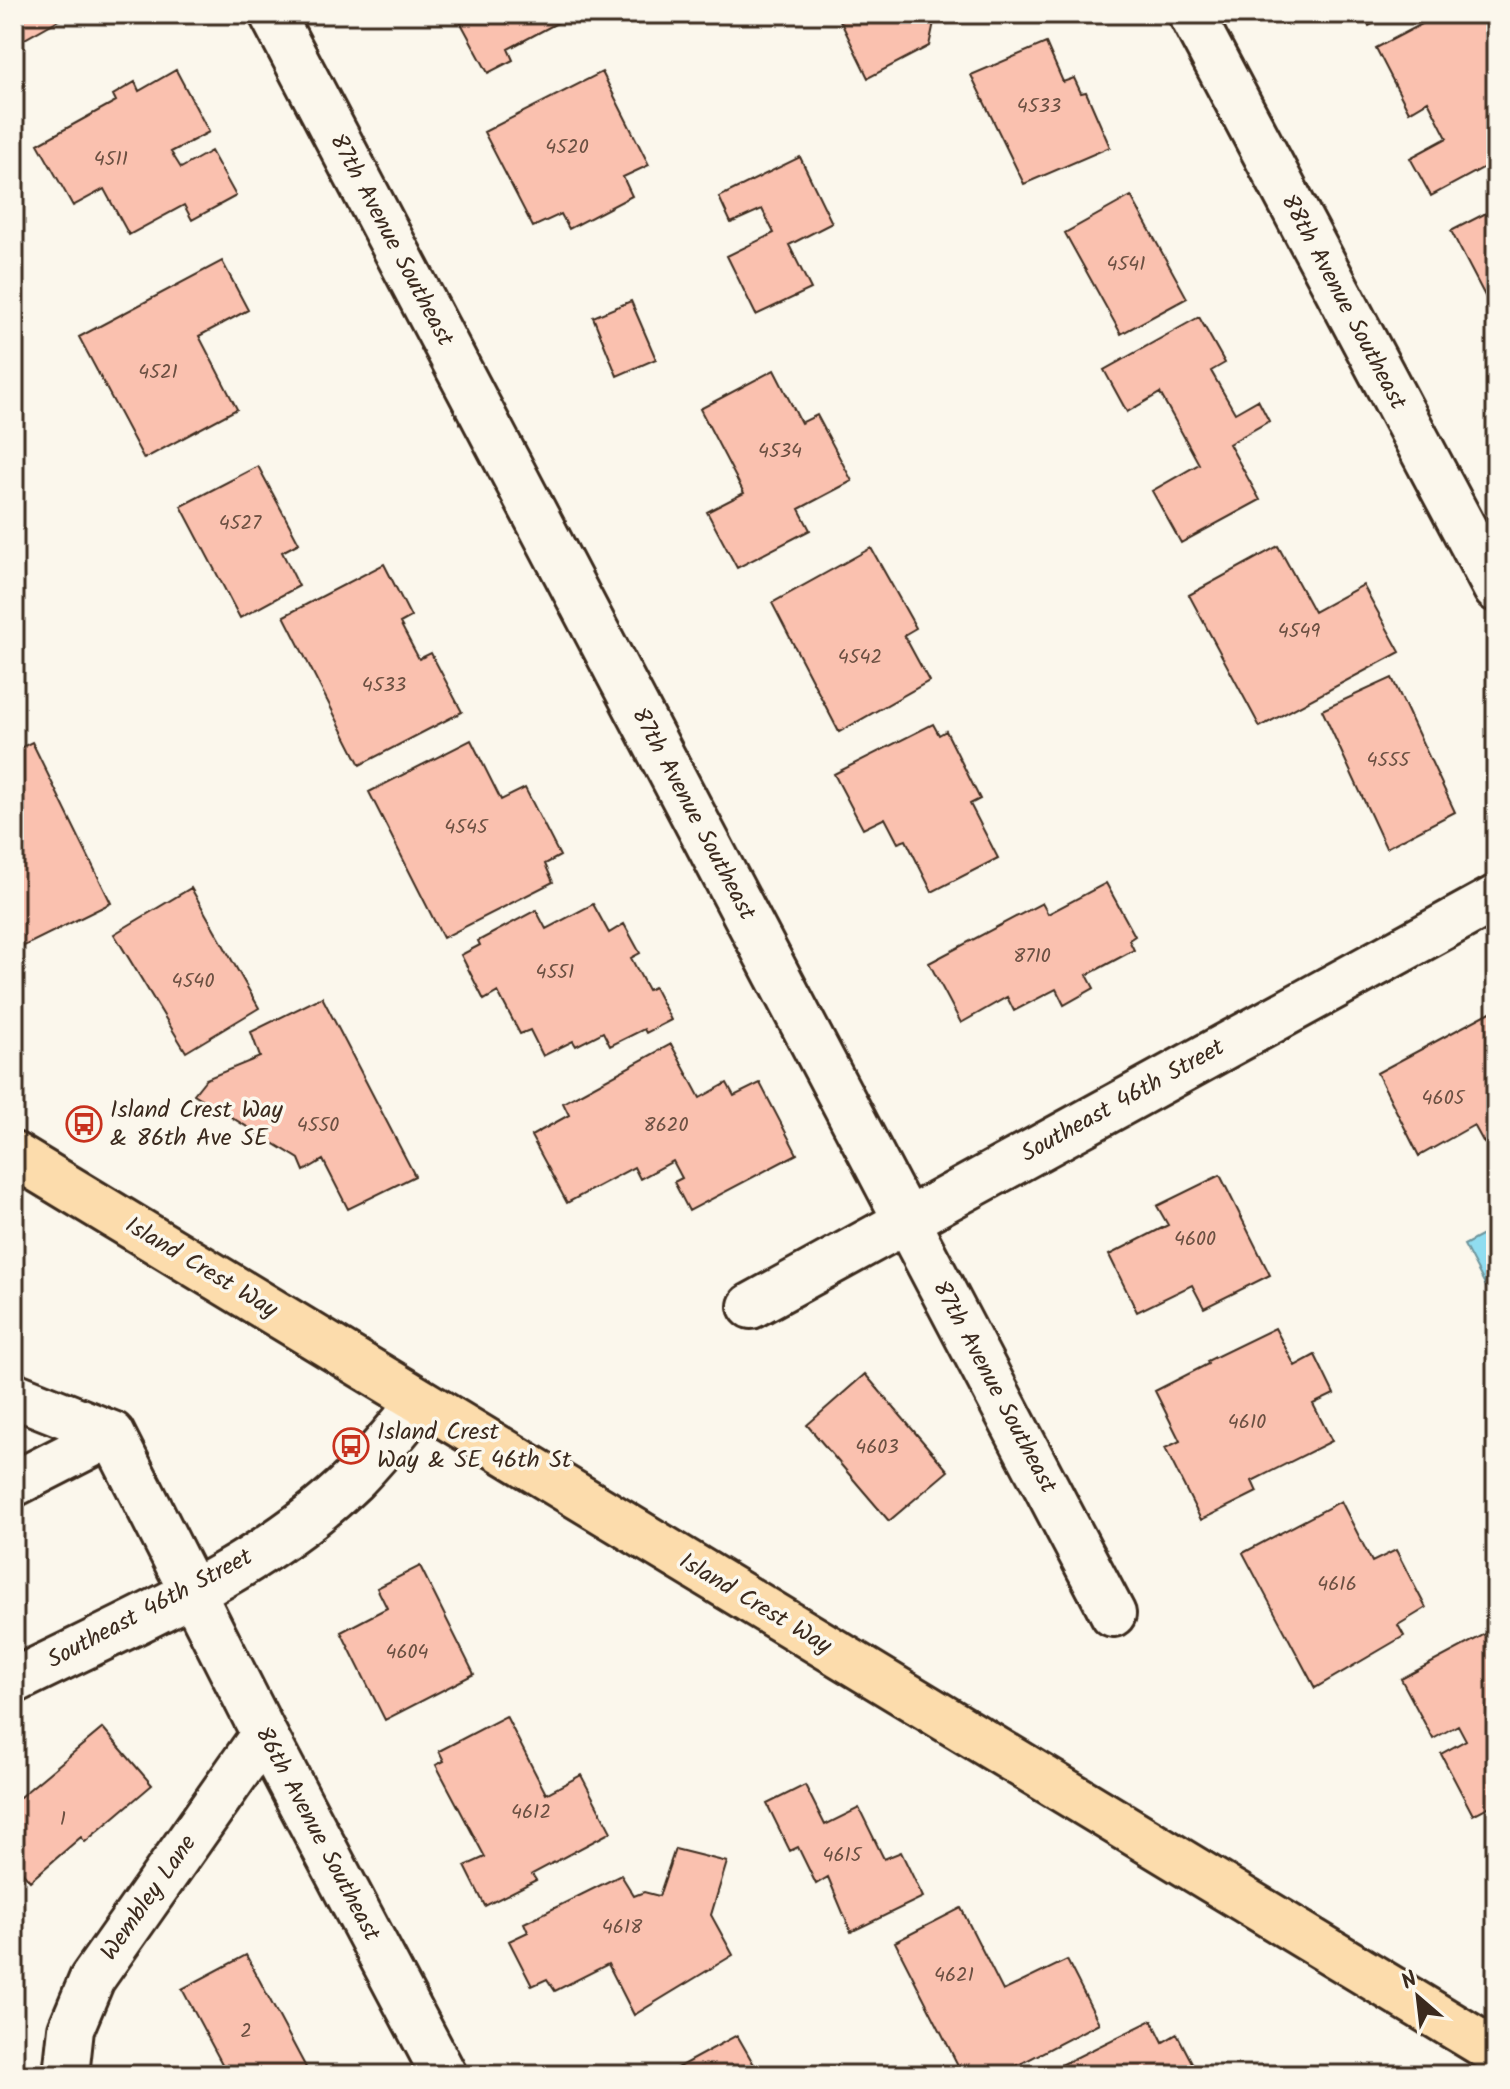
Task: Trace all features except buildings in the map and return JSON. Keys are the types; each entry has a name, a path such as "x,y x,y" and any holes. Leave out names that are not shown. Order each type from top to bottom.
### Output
{"main road":[{"name":"Island Crest Way","path":"14,1155 1496,2052"}],"street":[{"name":"87th Avenue Southeast","path":"272,14 1113,1614"},
{"name":"88th Avenue Southeast","path":"1191,14 1496,589"},
{"name":"Southeast 46th Street","path":"751,1306 1496,898"},
{"path":"14,1395 112,1434"},
{"name":"Southeast 46th Street","path":"14,1681 191,1593 293,1530 353,1480 421,1402"},
{"path":"14,1484 112,1434"},
{"name":"86th Avenue Southeast","path":"112,1434 264,1734 444,2075"},
{"name":"Wembley Lane","path":"66,2075 71,2029 92,1979 264,1734"}],"water":[{"path":"1496,1228 1496,1305 1464,1245"}],"place":[{"name":"Island Crest Way & 86th Ave SE","path":"84,1124"},
{"name":"Island Crest Way & SE 46th St","path":"351,1446"}]}
